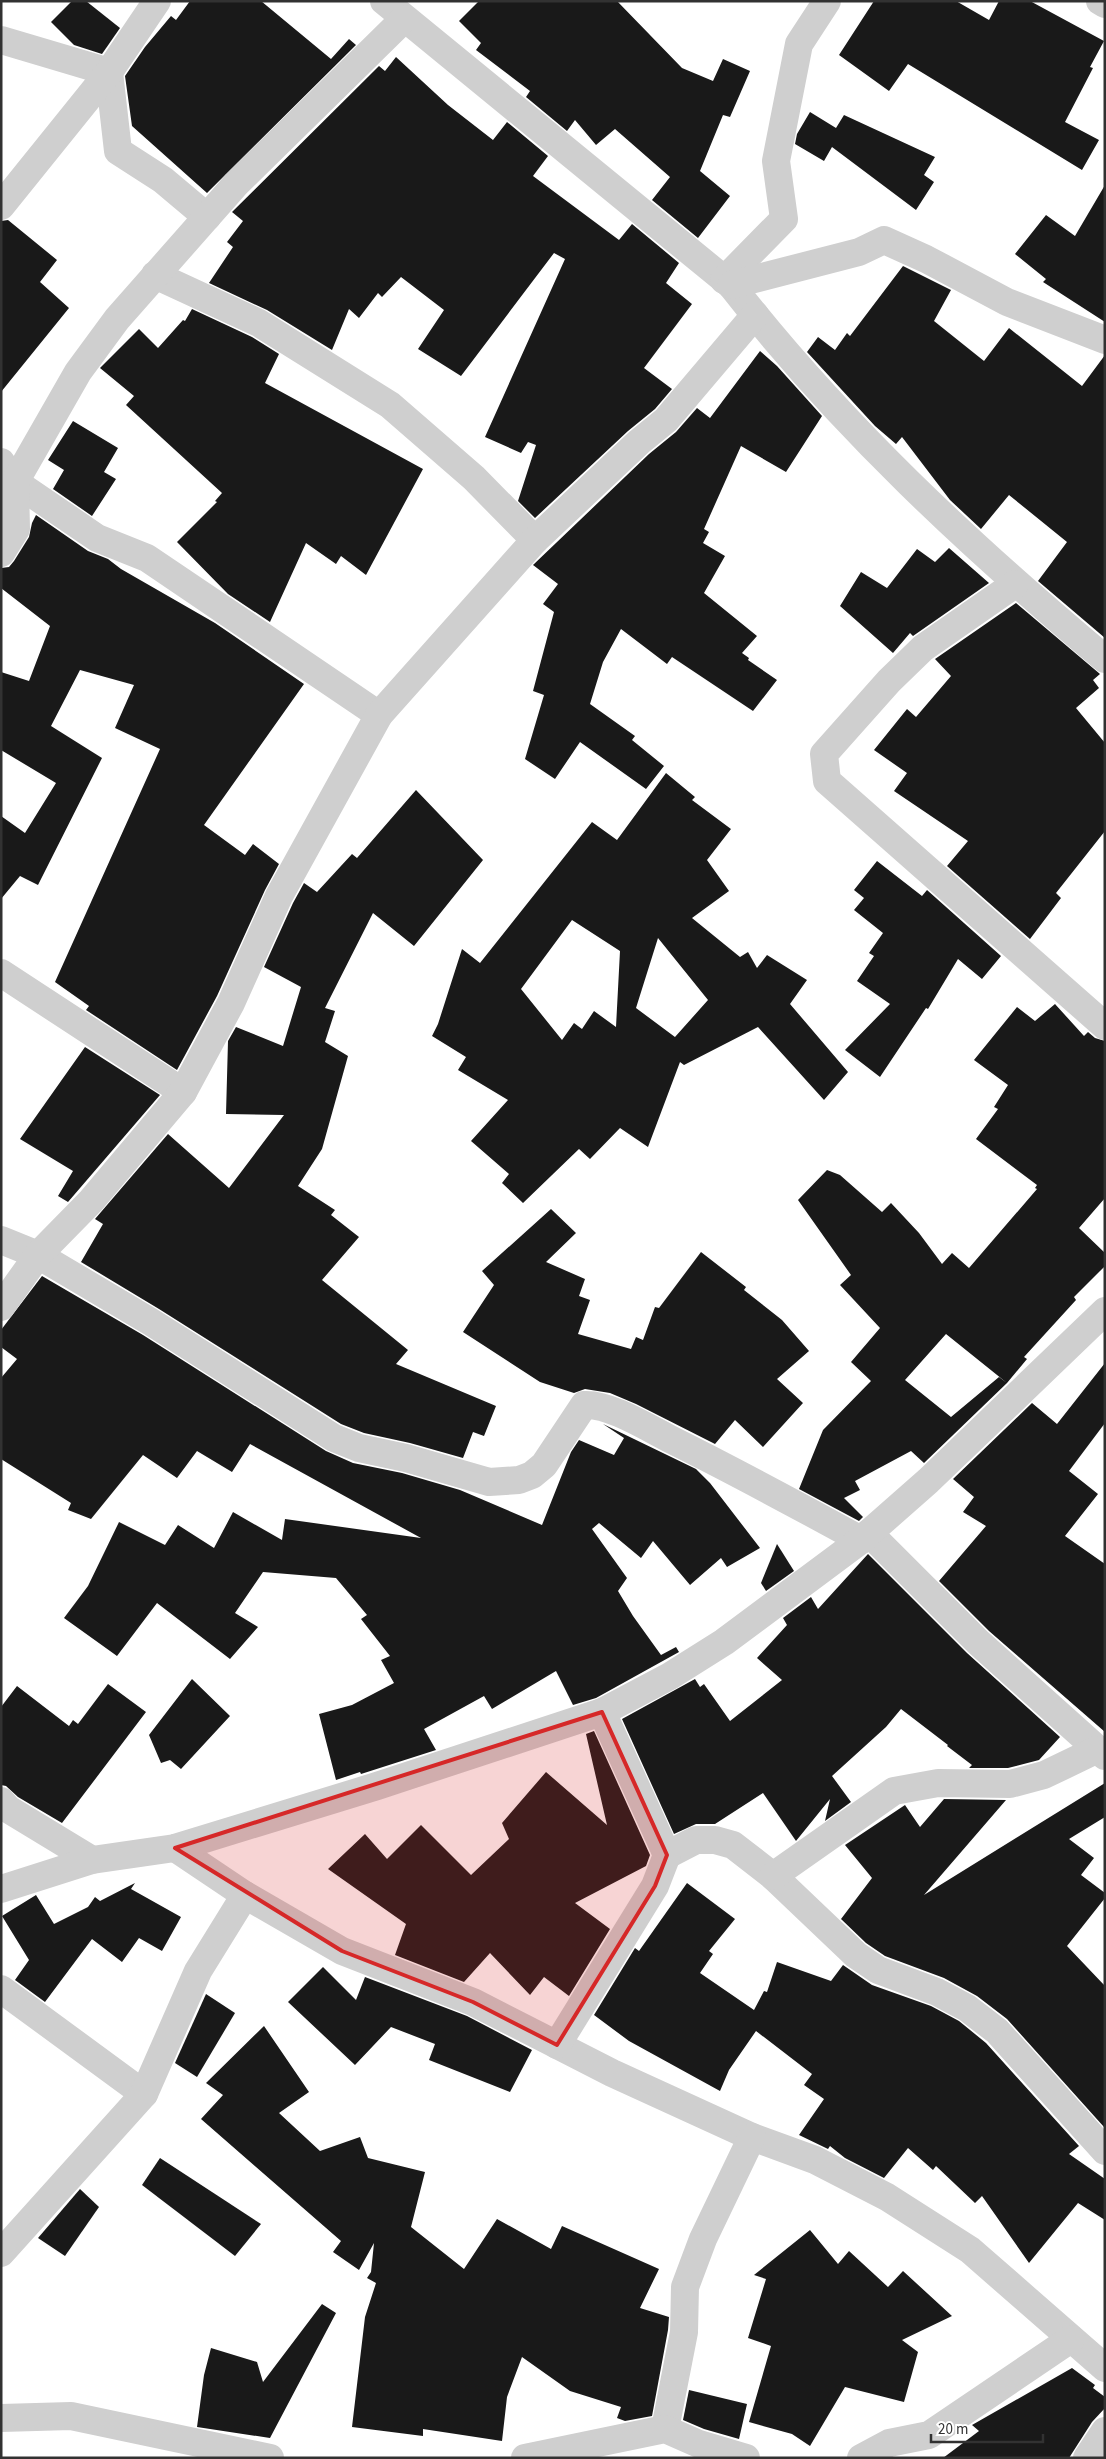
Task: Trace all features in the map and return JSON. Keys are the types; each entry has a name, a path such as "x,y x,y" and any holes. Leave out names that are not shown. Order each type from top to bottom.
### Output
{"street":[{"path":"1,206 109,72 157,1"},
{"path":"384,1 728,282 866,442 1015,584 1105,659"},
{"path":"728,282 784,219 776,161 798,44 827,1"},
{"path":"1100,1 1105,4"},
{"path":"1,552 16,530 8,472 117,319 236,184 404,19"},
{"path":"1,40 109,72"},
{"path":"109,72 118,150 163,180 207,216"},
{"path":"728,282 859,252 884,240 926,259 1007,302 1105,340"},
{"path":"155,275 259,323 390,405 474,478 535,540"},
{"path":"1,1307 38,1255 91,1201 183,1092 231,1003 279,896 379,714 535,540 639,442 666,420 755,315"},
{"path":"8,472 97,538 147,558 379,714"},
{"path":"1015,584 923,648 889,681 824,754 827,781 1105,1026"},
{"path":"1,973 183,1092"},
{"path":"1,1240 38,1255 160,1328 334,1438 359,1448 406,1458 489,1482 519,1480 532,1475 544,1465 584,1405 592,1404 629,1418 865,1537 1100,1753 1044,1775 1010,1784 938,1783 894,1790 773,1876"},
{"path":"1,1889 92,1860 175,1848 377,1786 602,1712 670,1676 724,1642 865,1537 928,1481 1105,1311"},
{"path":"602,1712 667,1855"},
{"path":"1,1801 8,1809 92,1860"},
{"path":"556,2045 655,1886 667,1855 696,1840 715,1840 733,1845 773,1876 856,1955 878,1970 937,1992 967,2008 998,2031 1105,2151"},
{"path":"175,1848 245,1895 342,1951 473,2002 612,2073 752,2137 823,2164 887,2197 970,2250 1105,2368"},
{"path":"1,2253 144,2094 198,1971 245,1895"},
{"path":"1,1989 144,2094"},
{"path":"665,2428 684,2332 685,2287 703,2239 752,2137"},
{"path":"861,2458 889,2443 929,2435 1071,2339"},
{"path":"1,2418 71,2416 270,2458"},
{"path":"525,2458 665,2428 698,2451 746,2458"},
{"path":"1087,2458 1105,2430"}],"highlighted area":[{"path":"602,1712 667,1855 655,1886 557,2045 473,2002 342,1951 175,1848"}],"building":[{"path":"72,1 86,1 120,28 102,54 74,45 51,22"},
{"path":"190,1 261,1 331,59 349,39 356,45 207,193 132,126 125,76 145,47 171,16 176,20"},
{"path":"479,1 617,1 682,68 713,81 723,59 750,71 730,117 723,115 700,171 730,196 698,238 652,200 670,177 615,129 596,145 575,120 567,131 526,97 530,91 476,50 481,43 459,21"},
{"path":"874,1 956,1 989,20 999,1 1030,1 1104,41 1090,67 1093,68 1065,122 1099,140 1082,170 908,64 889,91 839,55"},
{"path":"396,57 448,105 493,140 507,122 548,156 533,176 619,240 632,224 679,263 666,283 692,304 644,368 672,389 655,409 628,431 535,518 518,501 536,445 528,442 521,453 485,437 565,259 554,253 461,376 418,349 444,310 401,277 382,297 378,293 359,318 349,309 332,350 267,310 209,283 233,247 227,242 243,221 232,212 379,66 385,71"},
{"path":"810,112 836,128 844,115 935,157 924,175 934,182 916,210 832,147 824,161 795,144 797,134"},
{"path":"1105,185 1105,322 1043,282 1046,279 1015,254 1046,215 1075,236"},
{"path":"8,220 57,260 40,282 69,308 1,392 1,221"},
{"path":"903,266 951,290 934,321 984,361 1009,328 1082,386 1105,355 1105,638 1038,581 1067,542 1009,495 981,529 950,500 902,437 896,444 875,426 807,352 818,337 835,350 847,333 850,336"},
{"path":"192,309 252,337 279,354 265,383 423,469 366,575 341,556 336,564 306,543 270,622 228,594 177,542 217,502 215,501 222,493 126,405 134,396 100,368 139,329 158,348 183,320 185,321"},
{"path":"760,351 777,366 822,416 786,472 741,446 704,529 709,532 703,543 725,556 704,593 757,636 742,653 749,658 748,660 777,680 753,711 672,657 667,664 621,629 603,662 590,704 635,736 632,740 664,766 646,789 580,742 555,779 525,759 544,695 533,691 554,612 543,604 558,584 533,565 649,454 676,432 697,408 710,418"},
{"path":"73,421 118,448 104,472 116,479 92,516 53,489 64,470 48,460"},
{"path":"36,515 88,551 108,559 121,569 215,623 304,684 204,825 245,855 253,844 279,864 265,890 217,996 177,1070 86,1010 89,1006 55,982 160,749 115,728 134,685 80,670 51,726 102,758 38,885 20,876 1,899 1,816 25,833 56,783 1,750 1,672 29,681 50,626 1,588 1,568 9,567 14,561 29,537"},
{"path":"949,548 989,583 913,636 910,633 893,653 840,606 861,572 887,588 917,549 935,562"},
{"path":"1016,603 1100,674 1093,680 1099,688 1076,708 1105,743 1105,831 1056,893 1061,898 1030,939 947,866 968,841 894,791 907,773 874,750 907,709 916,717 951,676 935,659"},
{"path":"666,773 695,797 692,800 731,829 707,860 729,891 692,918 740,957 748,952 757,968 767,955 807,980 790,1004 848,1072 824,1100 758,1027 684,1065 680,1062 648,1147 620,1128 590,1159 579,1149 523,1203 502,1183 509,1174 471,1141 508,1100 458,1070 466,1057 432,1036 438,1024 462,949 480,963 592,822 617,840","holes":["572,920 620,951 616,1027 594,1011 582,1029 574,1023 562,1040 521,989","658,938 708,1000 675,1037 636,1008"]},
{"path":"416,790 483,860 414,946 373,913 325,1008 335,1011 325,1042 348,1056 322,1149 298,1186 335,1210 331,1215 359,1237 322,1280 408,1350 396,1364 496,1406 484,1436 473,1432 463,1458 410,1443 364,1433 341,1424 81,1262 103,1224 95,1219 168,1134 229,1188 284,1115 226,1114 228,1041 236,1027 283,1046 301,987 264,967 293,903 304,883 317,892 352,854 357,858"},
{"path":"877,861 922,896 927,890 1001,956 982,979 958,959 928,1009 926,1008 880,1077 845,1050 890,1004 857,981 874,956 869,953 883,933 854,910 864,898 854,890"},
{"path":"1055,1004 1084,1036 1088,1032 1095,1038 1105,1041 1105,1198 1079,1228 1105,1253 1105,1266 1074,1297 1076,1300 1024,1357 1027,1359 1007,1383 924,1463 911,1451 855,1481 860,1490 844,1498 863,1517 859,1521 799,1489 823,1430 871,1381 851,1362 880,1328 840,1285 851,1275 798,1200 827,1170 840,1175 882,1212 891,1203 919,1233 942,1264 952,1253 969,1268 1037,1189 1035,1188 1037,1185 976,1139 998,1109 994,1107 1008,1085 974,1060 1017,1007 1035,1021","holes":["946,1334 1007,1383 999,1377 951,1417 905,1380"]},
{"path":"85,1047 160,1095 68,1202 58,1196 73,1171 20,1139"},
{"path":"551,1209 576,1233 546,1262 585,1279 579,1296 590,1300 578,1334 631,1349 636,1337 643,1340 655,1307 659,1308 701,1252 746,1287 744,1290 782,1320 809,1351 777,1379 803,1403 763,1447 735,1420 715,1444 610,1393 585,1389 574,1393 540,1382 463,1332 494,1285 482,1271"},
{"path":"42,1276 143,1335 326,1451 353,1463 402,1473 460,1490 542,1525 571,1452 579,1440 614,1455 624,1438 603,1424 696,1469 710,1483 760,1548 727,1567 721,1558 690,1585 653,1541 641,1558 599,1523 592,1529 627,1578 618,1591 633,1616 661,1655 676,1647 679,1652 596,1698 573,1705 556,1671 492,1709 484,1696 424,1729 436,1750 336,1780 319,1714 352,1705 394,1683 381,1660 390,1656 361,1619 367,1615 336,1578 263,1572 235,1613 258,1627 230,1659 157,1603 117,1656 64,1618 88,1586 119,1522 165,1545 178,1525 214,1548 233,1512 282,1540 285,1519 421,1538 250,1444 232,1472 197,1451 177,1478 143,1455 91,1519 68,1510 71,1503 1,1459 1,1378 17,1359 1,1347 1,1330"},
{"path":"1105,1363 1105,1423 1069,1471 1098,1494 1065,1536 1105,1564 1105,1732 989,1631 939,1581 986,1526 963,1512 974,1497 953,1479 1032,1403 1057,1424"},
{"path":"777,1544 794,1571 766,1591 761,1583"},
{"path":"868,1554 967,1653 1060,1737 1039,1760 1008,1768 969,1768 972,1765 901,1709 886,1727 832,1776 851,1802 825,1821 830,1799 796,1841 763,1793 715,1824 696,1824 674,1834 622,1719 695,1679 700,1687 704,1684 730,1721 782,1680 757,1658 787,1625 783,1618 811,1597 818,1609"},
{"path":"192,1679 230,1716 181,1769 170,1760 161,1763 149,1735"},
{"path":"108,1684 146,1712 62,1823 18,1797 6,1786 1,1785 1,1707 17,1686 69,1726 73,1720 78,1724"},
{"path":"594,1731 650,1855 646,1866 575,1903 610,1929 569,1996 544,1977 530,1995 490,1953 464,1982 395,1955 406,1924 328,1869 365,1834 387,1859 421,1825 471,1875 509,1839 502,1823 546,1772 607,1825 586,1734"},
{"path":"1105,1783 1105,1817 1069,1839 1094,1858 1081,1875 1105,1893 1105,1898 1067,1946 1105,1986 1104,2127 1007,2019 977,1996 944,1978 885,1956 866,1943 841,1919 872,1878 845,1845 905,1805 920,1827 944,1799 1006,1800 924,1895"},
{"path":"135,1883 131,1889 181,1917 162,1951 139,1938 122,1962 92,1939 45,2002 15,1980 29,1960 2,1916 36,1895 54,1924 88,1907 95,1897 100,1901"},
{"path":"687,1883 735,1919 709,1951 713,1954 700,1973 754,2010 764,1991 767,1992 777,1962 831,1981 843,1965 872,1985 931,2006 959,2021 986,2043 1079,2146 1069,2154 1105,2179 1105,2220 1078,2203 1029,2263 982,2196 975,2203 936,2166 933,2170 908,2148 884,2178 845,2158 830,2146 828,2149 799,2135 824,2099 804,2085 812,2074 756,2031 729,2070 720,2091 629,2041 594,2015 635,1948 639,1951"},
{"path":"323,1967 356,2000 365,1977 467,2016 532,2050 510,2092 429,2060 435,2044 391,2027 355,2065 288,2002"},
{"path":"206,1994 235,2013 197,2077 175,2063"},
{"path":"264,2026 309,2092 279,2113 320,2151 360,2137 368,2158 425,2172 411,2227 464,2269 497,2219 551,2249 562,2226 659,2269 640,2308 669,2317 652,2416 625,2421 617,2418 621,2407 570,2391 522,2357 507,2397 502,2441 423,2429 423,2436 352,2427 365,2317 376,2283 367,2278 371,2272 374,2243 359,2270 333,2252 341,2241 201,2119 223,2095 206,2083"},
{"path":"160,2158 261,2224 235,2256 142,2185"},
{"path":"80,2189 99,2207 65,2256 38,2238"},
{"path":"810,2230 838,2264 849,2251 888,2287 903,2271 952,2316 902,2340 918,2352 904,2402 845,2387 810,2446 792,2434 749,2422 771,2346 748,2338 766,2279 754,2275"},
{"path":"322,2304 336,2313 270,2438 197,2427 204,2375 211,2348 257,2362 263,2382"},
{"path":"1072,2368 1095,2385 1093,2388 1105,2397 1105,2408 1092,2422 1069,2458 943,2458 979,2431 972,2425"},
{"path":"689,2390 747,2404 739,2439 704,2429 683,2420"}]}
